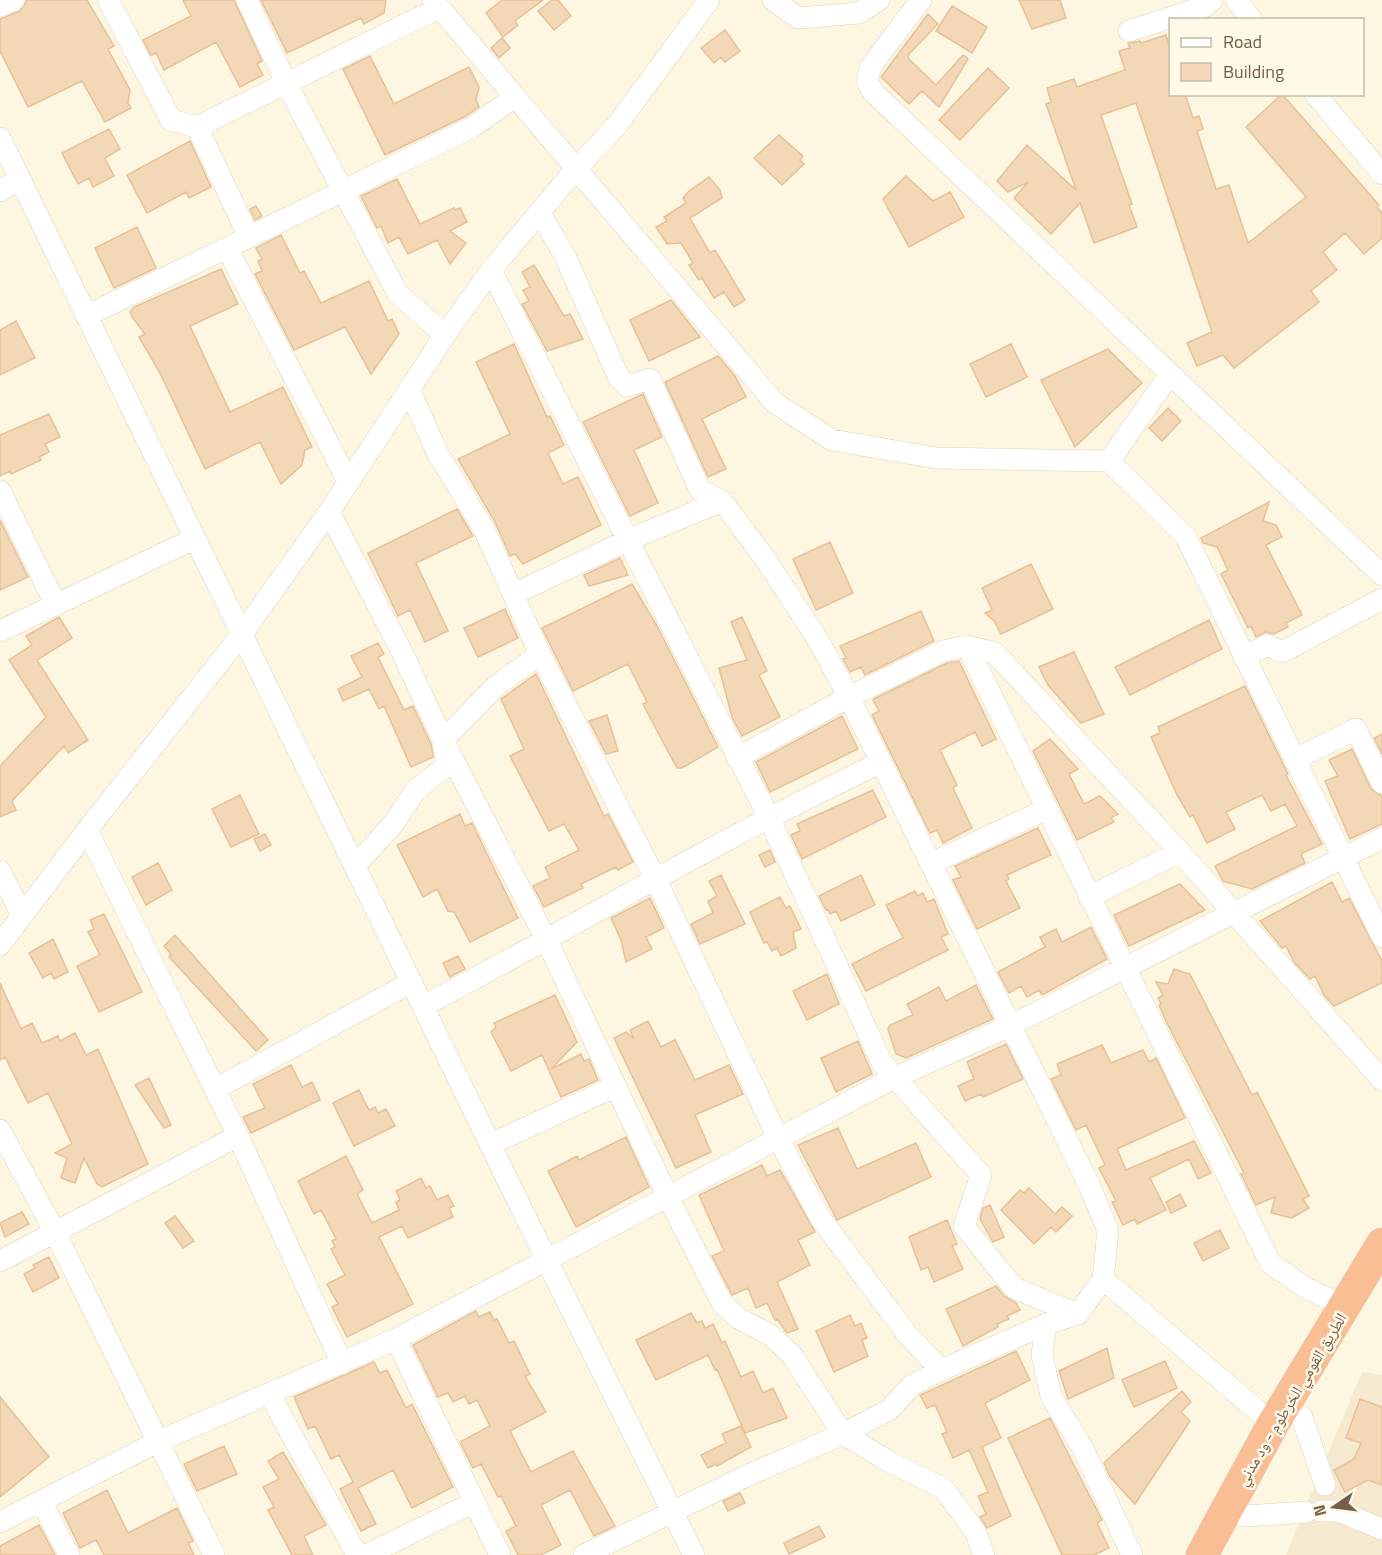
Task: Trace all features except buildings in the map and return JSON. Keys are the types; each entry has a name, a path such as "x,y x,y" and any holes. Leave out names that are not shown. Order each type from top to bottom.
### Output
{"highway":[{"name":"الطريق القومي الخرطوم - ود مدني","path":"1225,1555 1345,1307 1382,1244"},
{"name":"الطريق القومي الخرطوم - ود مدني","path":"1202,1555 1288,1421 1382,1287"}],"street":[{"path":"0,6 14,0"},
{"path":"108,0 171,120 197,127 287,85 436,4 574,170 775,403 832,440 936,458 1109,461 1186,537 1382,937"},
{"path":"247,0 287,85 398,294 445,335"},
{"path":"0,945 87,830 242,634 329,512 445,335 491,270 574,170 617,125 709,0"},
{"path":"773,0 798,18 860,13 879,0"},
{"path":"921,0 871,66 867,81 873,92 1382,575"},
{"path":"1129,31 1206,6 1212,0"},
{"path":"1236,0 1250,18"},
{"path":"1317,96 1382,174"},
{"path":"86,316 471,128 515,97"},
{"path":"197,127 249,237"},
{"path":"0,138 547,1261 694,1555"},
{"path":"0,191 20,179"},
{"path":"540,213 565,256 619,378 627,386 650,380 700,490 722,501 766,560 813,632 849,697 932,863 1090,1187 1108,1231 1103,1279 1078,1314 1046,1324 941,1370 912,1385 889,1410 843,1434 744,1477 584,1555"},
{"path":"227,248 348,481"},
{"path":"491,270 769,818 882,1063 981,1175 964,1226 1014,1288 1078,1314"},
{"path":"1109,461 1170,374"},
{"path":"409,390 438,454 484,529 540,654 656,879 778,1138 837,1243 907,1334 941,1370"},
{"path":"0,491 56,605"},
{"path":"514,594 628,540 722,501"},
{"path":"329,512 547,941 667,1195 722,1303 738,1318 770,1335 791,1354 843,1434 888,1461 943,1488 975,1531 984,1555"},
{"path":"0,631 194,539"},
{"path":"1244,658 1267,645 1282,652 1382,599"},
{"path":"737,758 849,697 943,651 967,646 995,653 1180,852 1382,1080"},
{"path":"967,646 1272,1264 1306,1288 1345,1307"},
{"path":"443,740 496,686 540,654"},
{"path":"1294,760 1356,729 1382,783"},
{"path":"355,866 394,823 415,791 447,765 443,740"},
{"path":"423,1006 547,941 769,818 880,763"},
{"path":"932,863 1047,809"},
{"path":"87,830 238,1136 342,1364"},
{"path":"0,1522 159,1442 396,1339 894,1078 1012,1026 1232,912 1382,838"},
{"path":"1089,897 1180,852"},
{"path":"0,871 22,915"},
{"path":"215,1089 411,982"},
{"path":"491,1144 616,1086"},
{"path":"0,1130 56,1234 214,1555"},
{"path":"0,1261 56,1234 238,1136"},
{"path":"1103,1279 1288,1421 1324,1504"},
{"path":"1046,1324 1042,1355 1051,1396 1083,1449 1132,1555"},
{"path":"396,1339 500,1555"},
{"path":"270,1395 357,1555"},
{"path":"41,1501 69,1555"},
{"path":"366,1555 475,1502"},
{"path":"1245,1516 1324,1504 1382,1528"}],"shaded area":[{"path":"1362,1372 1382,1375 1382,1555 1286,1555"}]}
